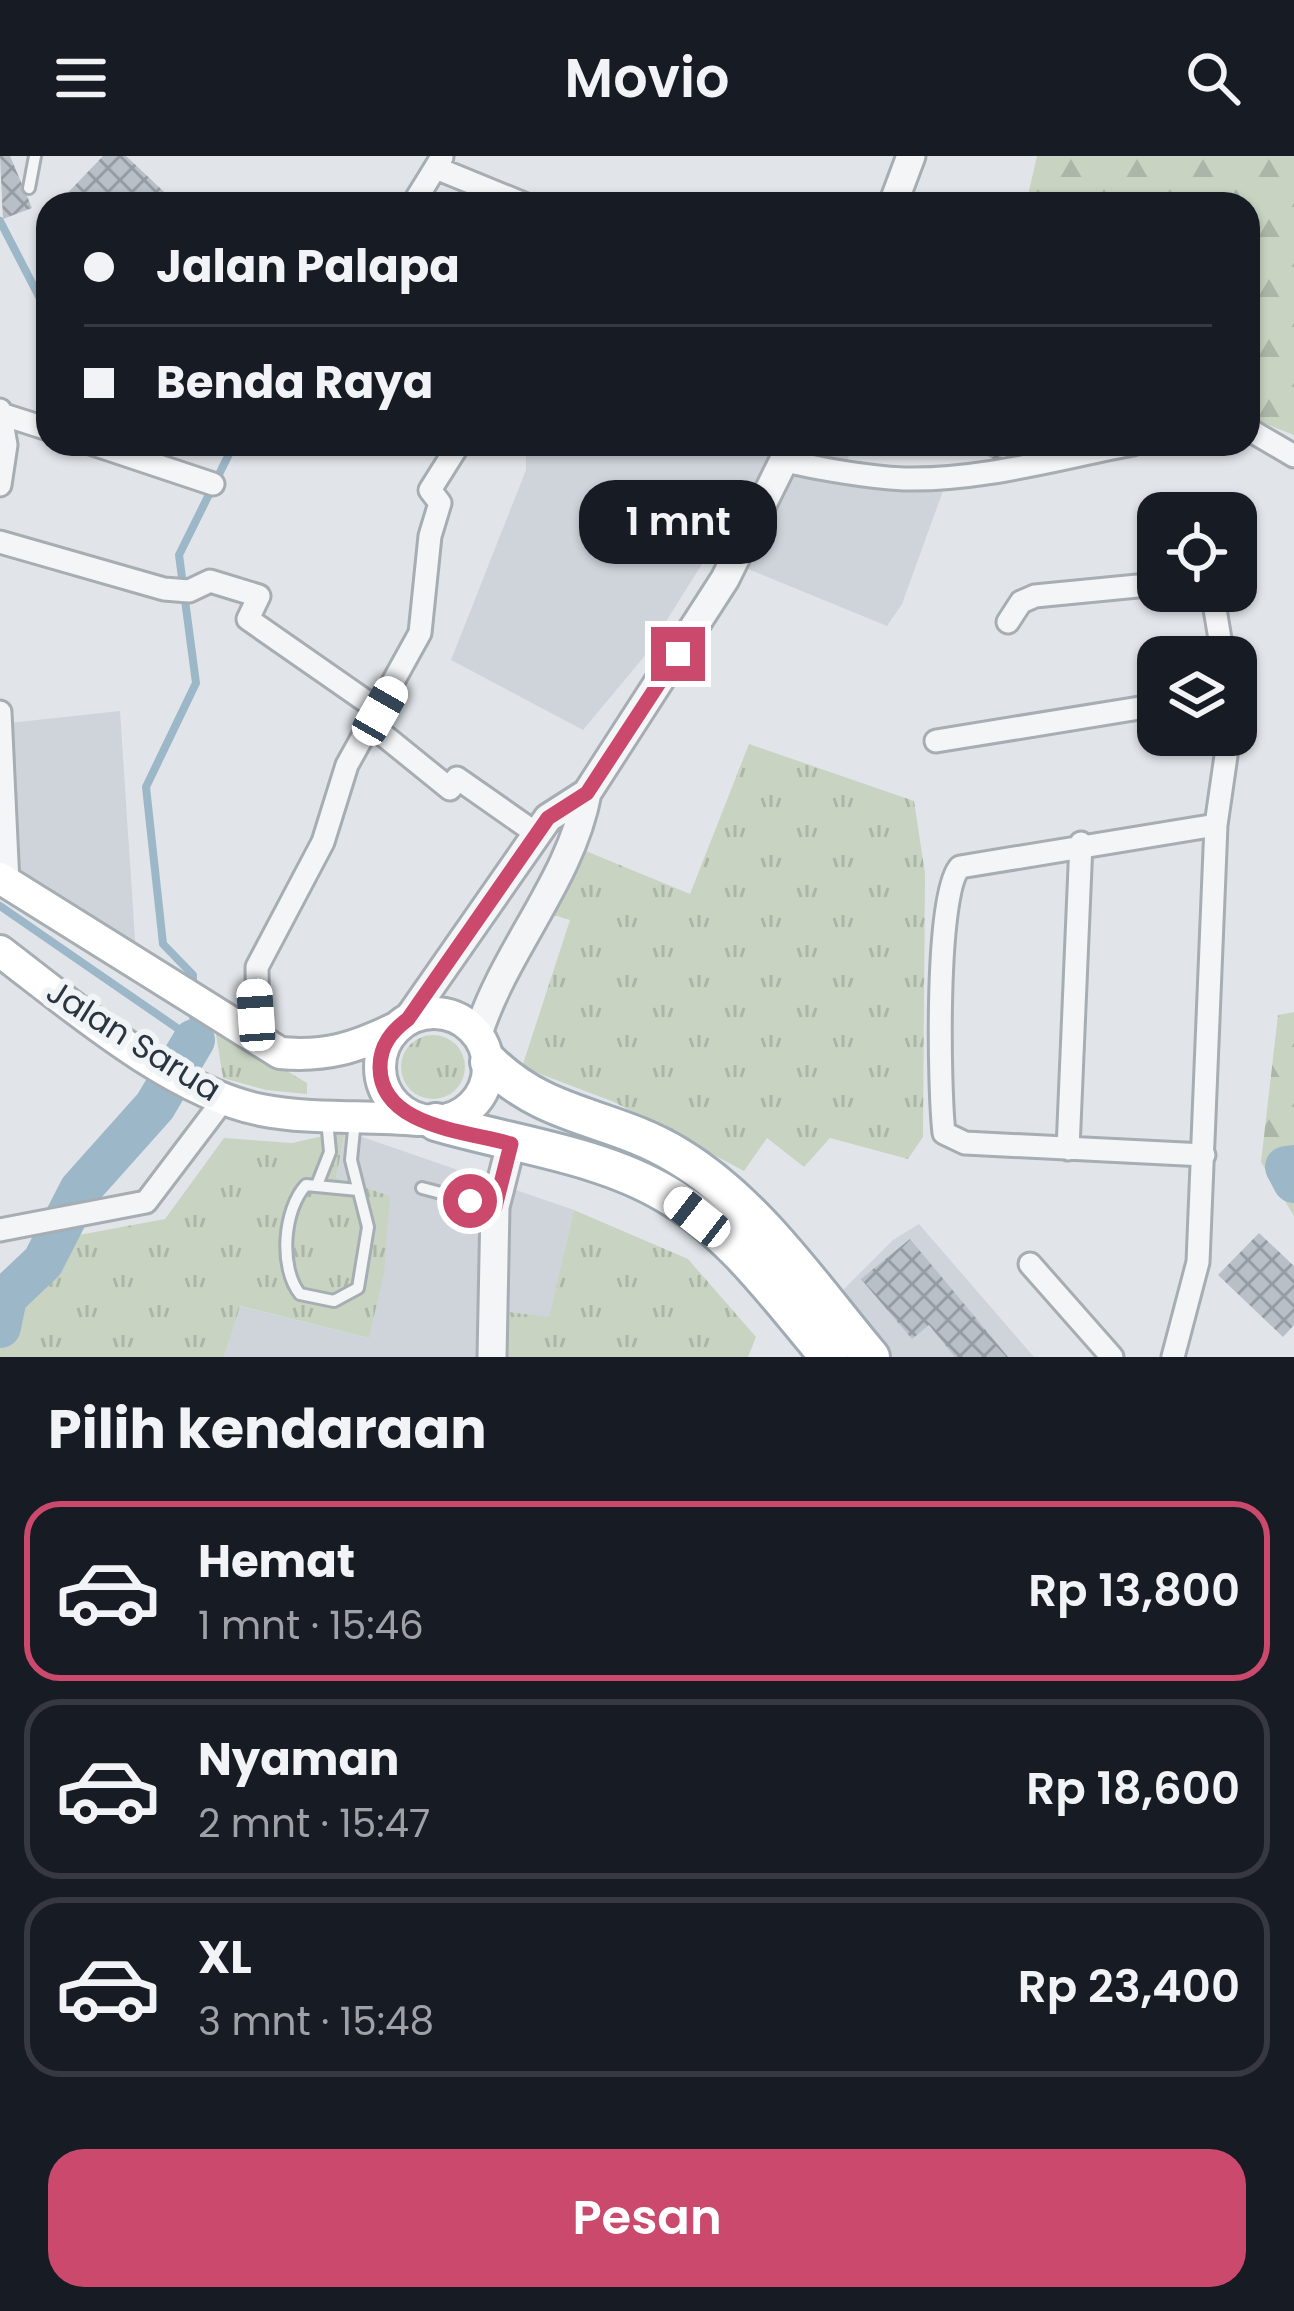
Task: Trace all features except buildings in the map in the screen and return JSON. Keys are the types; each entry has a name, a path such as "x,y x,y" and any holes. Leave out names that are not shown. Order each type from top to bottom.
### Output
{"main road":[{"name":"Jalan Sarua","path":"4,880 280,1053 317,1056 350,1051 402,1024"},
{"name":"Jalan Sarua","path":"0,951 148,1056 216,1095 280,1113 427,1121"},
{"path":"829,1357 730,1242 667,1194 614,1170 402,1112 382,1085 381,1055 402,1024 422,1014 452,1016 520,1091 549,1107 606,1123 710,1176 741,1203 871,1357"},
{"path":"427,1121 453,1119 478,1101 483,1048"},
{"path":"511,1144 520,1091"}],"street":[{"path":"897,192 910,156"},
{"path":"420,192 439,162 500,192"},
{"path":"0,485 6,445 1,412 36,425"},
{"path":"1260,436 1294,456"},
{"path":"129,456 213,484"},
{"path":"258,1042 257,967 323,842 342,778 420,633 430,536 440,502 430,490 451,456"},
{"path":"483,1048 498,979 579,838 587,793 724,579 786,456"},
{"path":"799,456 873,476 931,478 1076,456"},
{"path":"0,542 164,589 189,591 210,581 259,596 248,619 375,718 450,789 457,778 537,834"},
{"path":"1008,622 1021,602 1035,596 1137,586"},
{"path":"936,742 966,732 1137,708"},
{"path":"0,712 4,880"},
{"path":"1173,1357 1198,1262 1216,825 1226,756"},
{"path":"402,1024 548,818 587,793"},
{"path":"1204,1155 964,1143 944,1133 943,918 952,878 960,867 1082,843 1216,825"},
{"path":"1067,1149 1082,843"},
{"path":"0,1230 146,1202 216,1095"},
{"path":"492,1357 495,1207 511,1144"},
{"path":"1030,1264 1112,1357"}],"lane":[{"path":"29,188 35,156"},
{"path":"358,1114 350,1139 368,1227 358,1288 334,1301 300,1294 289,1276 292,1213 302,1187 317,1184 358,1190"},
{"path":"317,1184 332,1140 325,1115"},
{"path":"422,1188 495,1207"}],"shaded area":[{"path":"526,456 849,456 843,477 943,491 902,604 887,626 709,553 643,658 583,730 451,660 526,470"},
{"path":"120,711 137,969 12,892 0,724"},
{"path":"345,1131 574,1210 549,1318 492,1357 224,1357 239,1306 369,1338 336,1178"},
{"path":"919,1224 1034,1357 893,1357 839,1294 893,1240"}],"green space":[{"path":"1037,156 1294,156 1294,435 1260,422 1260,192 1029,192"},
{"path":"749,744 914,801 925,873 923,1137 908,1159 830,1138 804,1167 767,1138 744,1171 614,1102 522,1067 570,920 544,912 581,849 690,894"},
{"path":"1294,1012 1294,1216 1261,1162 1278,1015"},
{"path":"221,1031 307,1083 307,1094 266,1090 223,1078 216,1034"},
{"path":"433,1035 455,1045 465,1067 455,1089 433,1099 411,1089 401,1067 411,1045"},
{"path":"345,1131 336,1178 390,1196 384,1273 369,1338 240,1306 224,1357 0,1357 0,1282 63,1238 165,1219 224,1138 292,1143"},
{"path":"574,1210 688,1259 756,1337 748,1357 492,1357 500,1311 549,1317"}],"waterway":[{"path":"0,221 36,291"},
{"path":"193,986 193,975 163,944 146,787 196,683 179,555 228,456"},
{"path":"0,906 193,1039"},
{"path":"193,1007 194,1040"},
{"path":"0,1327 6,1297 43,1262 80,1190 155,1106 194,1040"},
{"path":"1294,1166 1286,1167 1294,1182"}],"route":[{"path":"470,1201 495,1207 511,1144 402,1112 382,1085 381,1055 386,1040 408,1019 548,818 587,793 678,654"}]}
